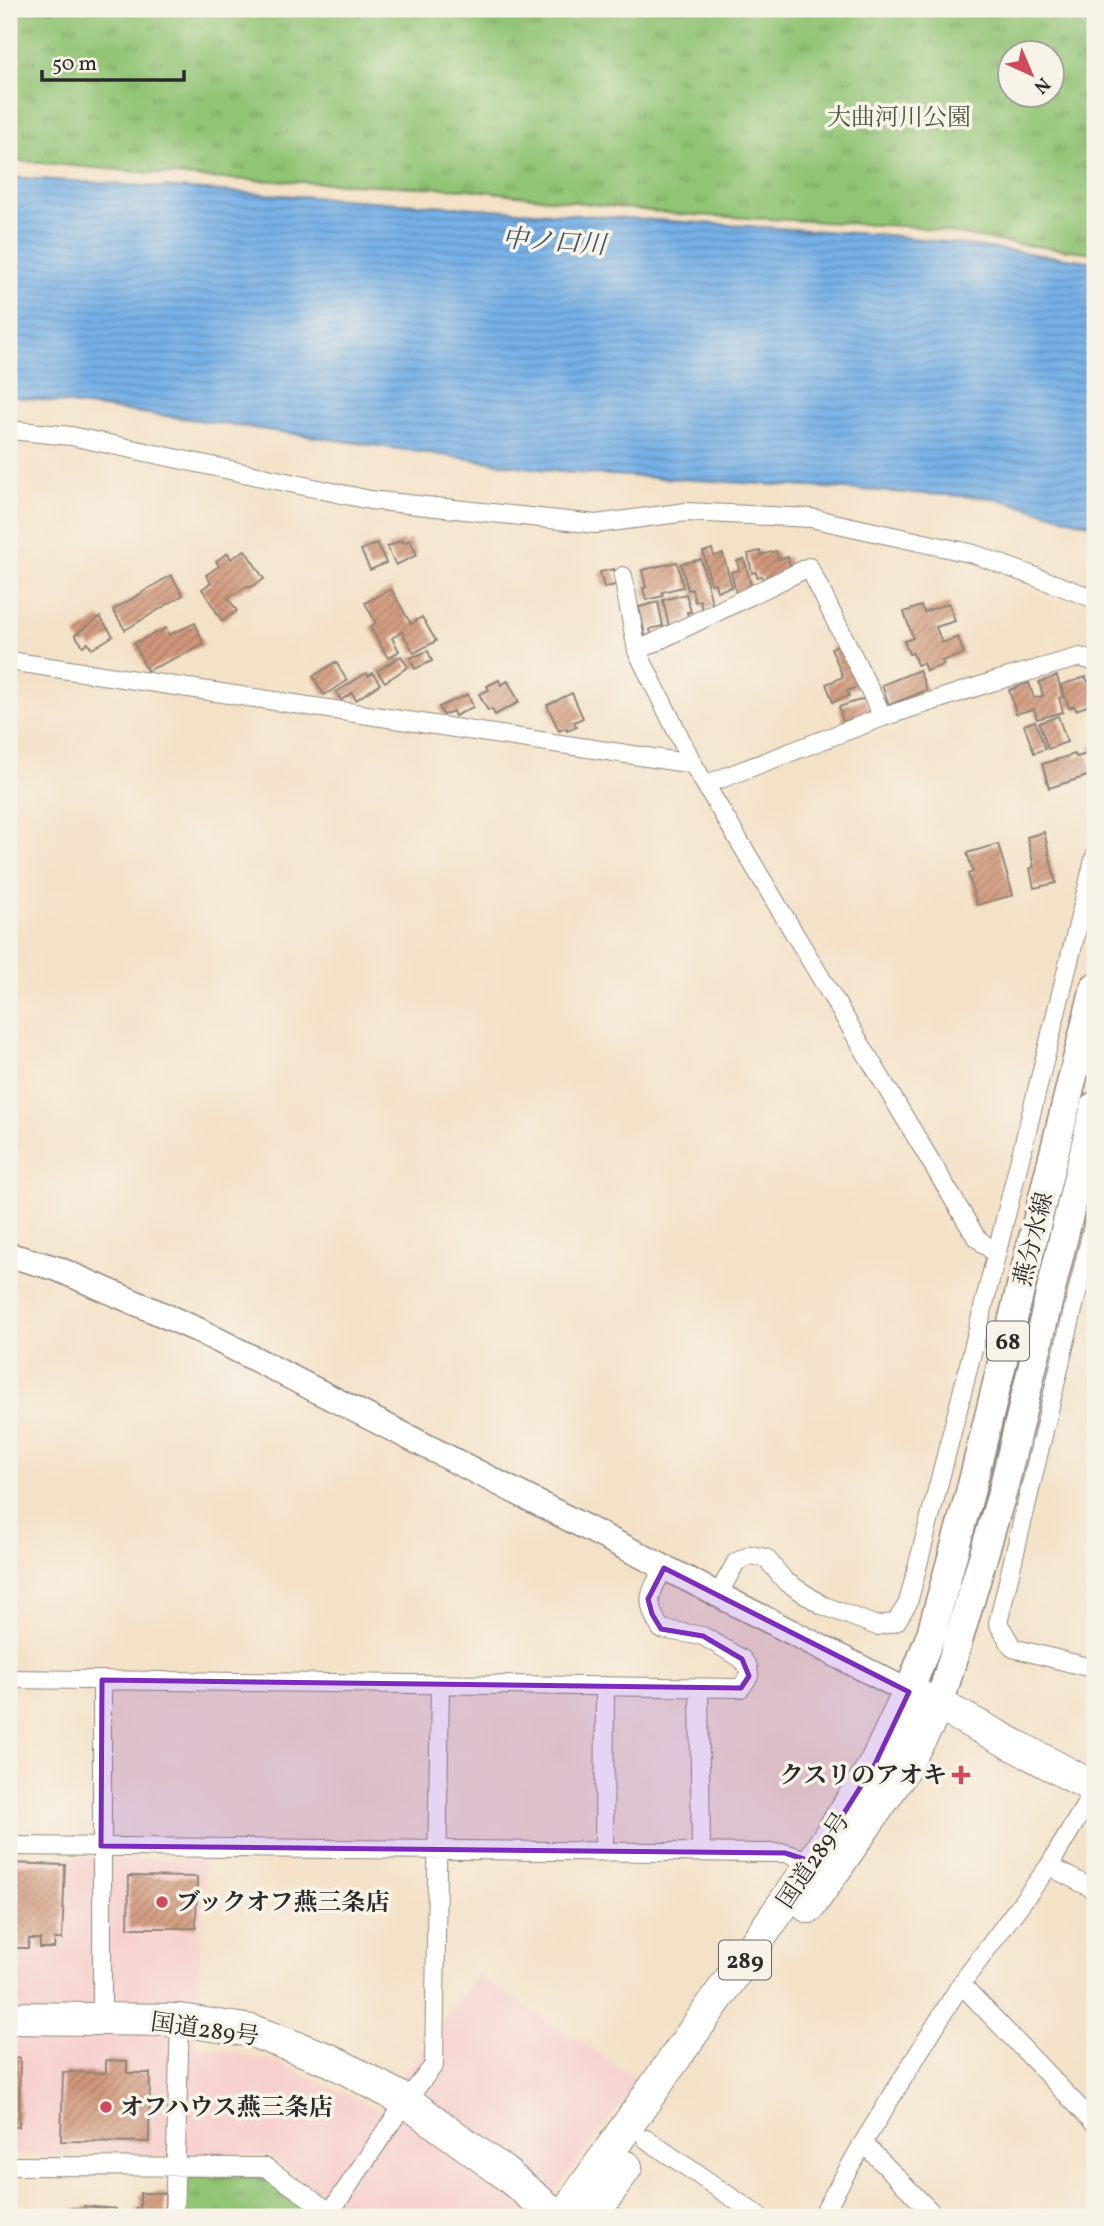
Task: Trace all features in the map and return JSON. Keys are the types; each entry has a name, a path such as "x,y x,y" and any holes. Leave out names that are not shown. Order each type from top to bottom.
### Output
{"highway":[{"path":"909,1692 939,1705 1095,1789"},
{"name":"国道289号","path":"9,2018 180,2020 251,2031 330,2060 406,2101 560,2217 813,1862 876,1764 909,1692"},
{"name":"国道289号","path":"592,2217 898,1778 939,1705"}],"main road":[{"name":"燕分水線","path":"909,1692 931,1634 971,1489 1095,987"},
{"name":"燕分水線","path":"939,1705 1003,1490 1095,1106"}],"street":[{"path":"9,430 71,436 370,500 596,524 686,512 811,518 974,554 1095,598"},
{"path":"637,651 809,567 883,717"},
{"path":"623,576 637,651 693,764 976,1237 996,1254"},
{"path":"707,784 883,717 995,681 1080,657 1095,663"},
{"path":"9,661 693,764"},
{"path":"718,1595 736,1562 751,1555 766,1558 785,1581 822,1605 877,1626 896,1622 908,1603 1095,856"},
{"path":"1095,1218 998,1623 1013,1648 1095,1669"},
{"path":"9,1255 58,1269 198,1331 909,1692"},
{"path":"9,1678 741,1688 749,1676 748,1667 742,1659 703,1636 661,1629 652,1614 648,1599 664,1568"},
{"path":"102,1680 102,2019"},
{"path":"9,2166 265,2167 328,2215 433,2065 440,1685"},
{"path":"604,1852 605,1686"},
{"path":"699,1688 701,1852"},
{"path":"821,2217 863,2143 961,1984 1049,1866 1095,1789"},
{"path":"9,1846 785,1853 813,1862"},
{"path":"1049,1866 1095,1890"},
{"path":"961,1984 1095,2124"},
{"path":"174,2217 180,2020"},
{"path":"646,2139 760,2217"},
{"path":"863,2143 936,2217"}],"highlighted area":[{"path":"664,1568 909,1692 875,1764 813,1862 785,1853 101,1846 102,1680 741,1688 749,1676 742,1659 703,1636 661,1629 652,1614 648,1599"}],"shaded area":[{"path":"9,1856 205,1860 195,2045 277,2062 378,2110 477,1974 639,2080 535,2217 351,2217 271,2156 9,2154"}],"green space":[{"name":"大曲河川公園","path":"9,9 1095,9 1095,253 1008,243 919,227 675,214 467,189 206,178 9,160"},
{"path":"192,2176 260,2177 271,2181 312,2213 313,2217 184,2217 184,2183"}],"water":[{"name":"中ノ口川","path":"9,177 897,236 1095,262 1095,526 994,498 560,472 9,396"}],"building":[{"path":"402,540 403,543 410,540 417,555 396,565 387,547"},
{"path":"377,543 386,563 370,570 361,550"},
{"path":"712,549 714,556 723,554 732,587 717,591 715,583 711,584 703,552"},
{"path":"245,550 264,579 228,598 237,611 222,621 202,589 211,583 206,575 219,566 216,561 228,553 231,559"},
{"path":"760,551 761,555 776,551 778,559 788,557 791,570 763,581 762,576 757,577 756,572 752,573 748,554"},
{"path":"701,559 713,607 702,610 700,600 695,602 692,589 688,590 681,564"},
{"path":"744,559 752,589 736,593 731,572 739,570 737,561"},
{"path":"677,562 683,587 662,592 663,596 646,600 642,570"},
{"path":"614,569 618,584 604,588 600,572"},
{"path":"171,575 183,595 125,630 113,610"},
{"path":"391,589 411,624 422,617 436,641 414,653 402,632 392,638 399,651 388,658 370,627 376,623 365,603"},
{"path":"686,594 691,612 687,612 689,620 669,627 663,600"},
{"path":"658,602 663,626 650,629 651,635 645,636 639,607"},
{"path":"949,603 955,621 936,627 942,643 958,637 964,654 942,661 944,665 926,671 923,663 917,665 913,653 909,654 904,641 913,638 904,612 921,606 924,612"},
{"path":"100,617 113,636 92,649 88,643 83,646 75,635"},
{"path":"195,623 204,645 147,671 134,643 166,628 169,635"},
{"path":"843,643 860,686 847,691 849,696 833,702 826,684 843,677 831,648"},
{"path":"428,651 432,661 415,669 410,658"},
{"path":"401,656 408,667 385,682 377,671"},
{"path":"336,662 347,681 324,695 313,676"},
{"path":"919,670 927,690 889,705 882,685"},
{"path":"367,673 368,676 373,673 380,684 356,700 352,693 341,700 336,692"},
{"path":"1057,676 1063,697 1059,698 1063,712 1037,719 1034,709 1016,714 1009,690 1029,683 1034,698 1043,696 1039,682"},
{"path":"1086,677 1088,682 1095,680 1095,703 1076,710 1074,706 1069,708 1061,685"},
{"path":"499,680 501,685 508,681 519,702 495,715 492,709 488,711 479,694 489,690 487,686"},
{"path":"572,693 583,718 574,722 577,727 559,731 547,705"},
{"path":"468,694 473,707 455,716 453,711 443,715 439,707"},
{"path":"866,698 870,714 843,722 839,707"},
{"path":"1058,716 1067,742 1048,749 1039,723"},
{"path":"1035,721 1045,749 1034,753 1024,725"},
{"path":"1095,744 1095,763 1090,746"},
{"path":"1075,754 1076,757 1087,754 1094,774 1049,788 1042,764"},
{"path":"1044,832 1056,883 1034,888 1030,868 1034,867 1027,837"},
{"path":"998,844 1013,895 977,905 968,874 973,872 967,853"},
{"path":"9,1775 12,1775 11,1797 9,1797"},
{"path":"9,1863 65,1865 62,1939 55,1939 54,1948 40,1948 40,1939 29,1939 28,1948 14,1948 14,1940 9,1940"},
{"name":"ブックオフ燕三条店","path":"129,1876 197,1877 196,1928 128,1928"},
{"path":"9,2046 13,2046 12,2059 20,2058 19,2127 12,2127 12,2136 9,2136"},
{"name":"オフハウス燕三条店","path":"106,2060 127,2061 127,2073 150,2073 149,2142 61,2141 63,2072 106,2073"},
{"path":"140,2193 165,2193 165,2217 136,2217 136,2208 140,2209"},
{"path":"84,2206 116,2209 116,2217 72,2217 72,2208 84,2209"}],"place":[{"name":"クスリのアオキ","path":"961,1775"},
{"name":"ブックオフ燕三条店","path":"162,1902"},
{"name":"オフハウス燕三条店","path":"106,2107"}]}
